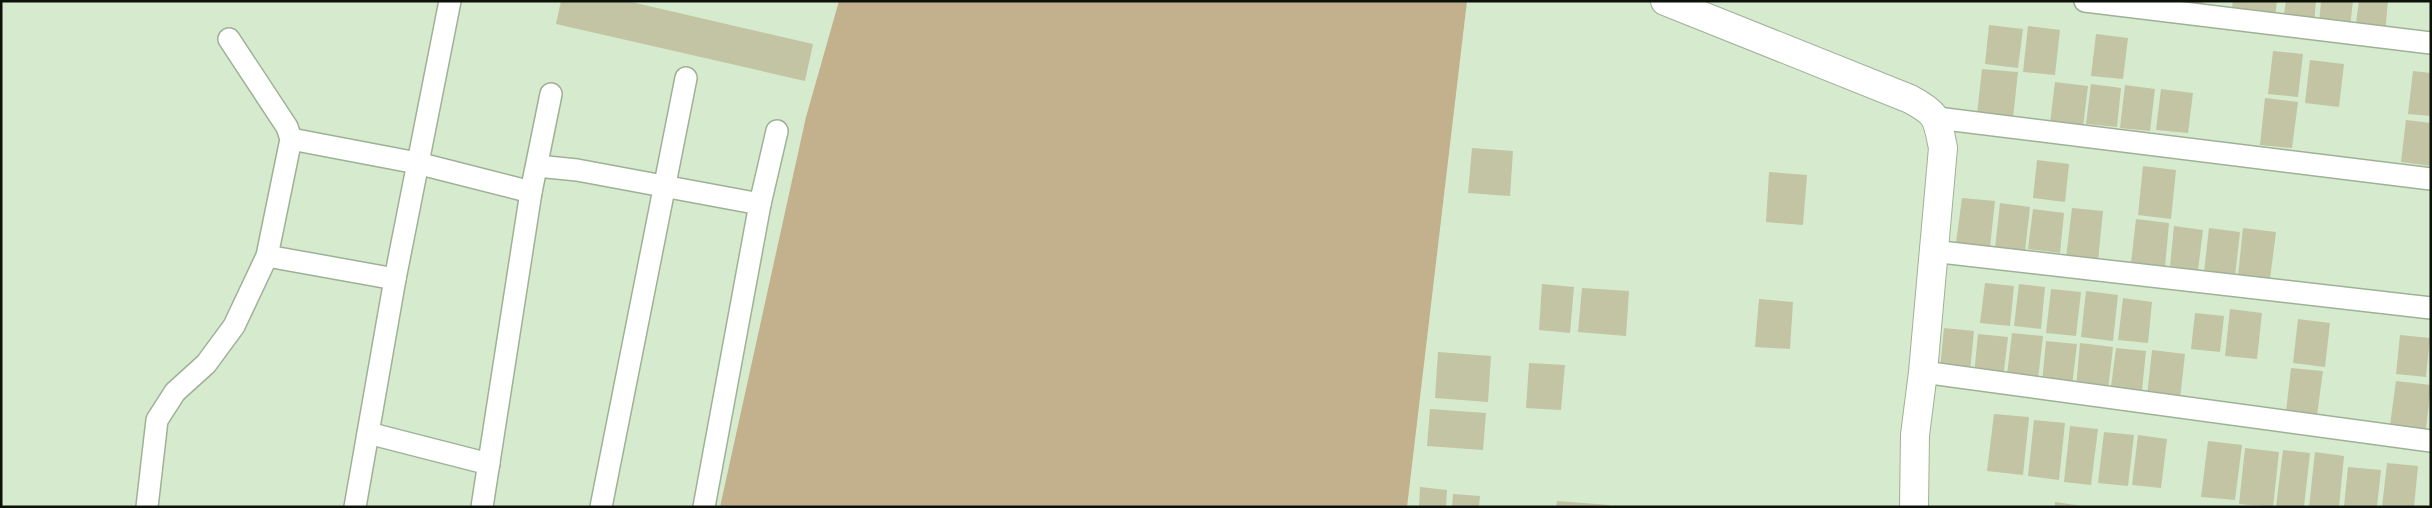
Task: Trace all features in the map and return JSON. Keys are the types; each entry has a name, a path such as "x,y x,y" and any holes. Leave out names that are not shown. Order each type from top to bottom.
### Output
{"street":[{"path":"355,507 395,279 450,1"},
{"path":"1665,1 1910,99 1926,108 1937,118 2431,179"},
{"path":"2085,1 2431,43"},
{"path":"147,507 157,420 175,392 206,364 234,326 267,256 291,139 287,127 229,39"},
{"path":"601,507 663,186 686,78"},
{"path":"482,507 531,192 552,94"},
{"path":"1914,507 1915,435 1923,372 1932,251 1943,148 1937,118"},
{"path":"704,507 760,204 777,131"},
{"path":"291,139 417,163 531,192"},
{"path":"537,166 577,170 760,204"},
{"path":"1932,251 2431,308"},
{"path":"267,256 395,279"},
{"path":"1923,372 2431,441"},
{"path":"368,433 489,464"}],"shaded area":[{"path":"839,1 1467,1 1407,507 720,507 806,117"}],"building":[{"path":"561,1 627,1 813,44 805,81 556,24"},
{"path":"2160,1 2203,1 2202,11"},
{"path":"2233,1 2277,1 2275,18 2231,13"},
{"path":"2286,1 2316,1 2314,24 2283,20"},
{"path":"2321,1 2353,1 2350,27 2319,24"},
{"path":"2359,1 2388,1 2385,33 2355,30"},
{"path":"1989,25 2023,29 2018,68 1985,64"},
{"path":"2028,26 2060,30 2055,75 2023,72"},
{"path":"2096,34 2128,38 2123,79 2091,76"},
{"path":"2273,51 2303,54 2298,97 2268,94"},
{"path":"2310,60 2344,64 2339,107 2305,103"},
{"path":"1982,69 2018,72 2013,118 1977,114"},
{"path":"2413,71 2431,73 2431,116 2408,114"},
{"path":"2055,82 2088,86 2083,127 2050,123"},
{"path":"2091,84 2121,88 2117,127 2086,124"},
{"path":"2125,85 2155,89 2150,131 2120,128"},
{"path":"2161,89 2193,93 2188,133 2156,130"},
{"path":"2265,98 2298,102 2292,148 2260,145"},
{"path":"2406,120 2431,123 2431,166 2401,162"},
{"path":"1472,148 1513,151 1510,196 1468,193"},
{"path":"2037,160 2069,164 2065,202 2033,198"},
{"path":"2143,166 2176,170 2171,219 2138,215"},
{"path":"1769,172 1807,175 1803,225 1766,222"},
{"path":"1962,198 1995,201 1990,247 1956,243"},
{"path":"2000,203 2030,207 2025,251 1995,248"},
{"path":"2072,208 2103,211 2098,261 2066,258"},
{"path":"2033,209 2064,213 2060,253 2028,249"},
{"path":"2136,219 2169,223 2165,267 2131,263"},
{"path":"2174,226 2203,230 2198,270 2170,266"},
{"path":"2209,228 2240,232 2235,276 2204,272"},
{"path":"2243,228 2276,232 2270,279 2238,276"},
{"path":"1985,283 2014,286 2010,326 1980,323"},
{"path":"1542,284 1574,287 1570,333 1539,330"},
{"path":"2019,284 2045,287 2041,329 2014,326"},
{"path":"1582,288 1629,291 1626,336 1578,332"},
{"path":"2051,289 2081,292 2076,336 2046,333"},
{"path":"2086,291 2118,295 2113,341 2081,337"},
{"path":"2123,298 2152,302 2148,343 2118,340"},
{"path":"1759,299 1793,302 1790,349 1755,347"},
{"path":"2230,309 2262,313 2257,359 2225,356"},
{"path":"2195,313 2224,316 2220,352 2191,349"},
{"path":"2298,319 2330,323 2325,367 2293,363"},
{"path":"1944,328 1974,331 1970,372 1940,369"},
{"path":"2012,333 2043,336 2038,379 2007,375"},
{"path":"1978,334 2008,337 2003,379 1974,375"},
{"path":"2400,335 2430,338 2426,377 2396,374"},
{"path":"2046,341 2077,344 2072,386 2042,383"},
{"path":"2080,343 2113,347 2108,390 2076,387"},
{"path":"2116,348 2146,351 2142,390 2111,387"},
{"path":"2152,350 2185,354 2180,399 2147,396"},
{"path":"1438,352 1491,356 1488,402 1435,398"},
{"path":"1529,363 1565,365 1561,410 1526,408"},
{"path":"2291,368 2323,371 2317,415 2286,412"},
{"path":"2396,381 2431,385 2426,429 2390,425"},
{"path":"1430,409 1486,413 1483,450 1427,446"},
{"path":"1994,414 2029,417 2023,475 1987,471"},
{"path":"2034,420 2065,423 2059,480 2028,476"},
{"path":"2070,426 2098,429 2091,485 2064,482"},
{"path":"2104,432 2134,435 2128,486 2098,483"},
{"path":"2138,435 2167,439 2161,488 2132,485"},
{"path":"2208,441 2242,445 2235,500 2201,497"},
{"path":"2245,448 2279,452 2273,507 2239,504"},
{"path":"2283,450 2310,453 2304,507 2276,507"},
{"path":"2315,452 2344,456 2339,507 2309,507"},
{"path":"2387,463 2418,466 2414,507 2382,507"},
{"path":"2348,467 2381,470 2377,507 2344,507"},
{"path":"1420,487 1447,490 1446,507 1419,507"},
{"path":"1453,494 1480,496 1479,507 1452,507"},
{"path":"1557,501 1609,505 1609,507 1556,507"},
{"path":"2055,502 2083,506 2055,507"}]}
